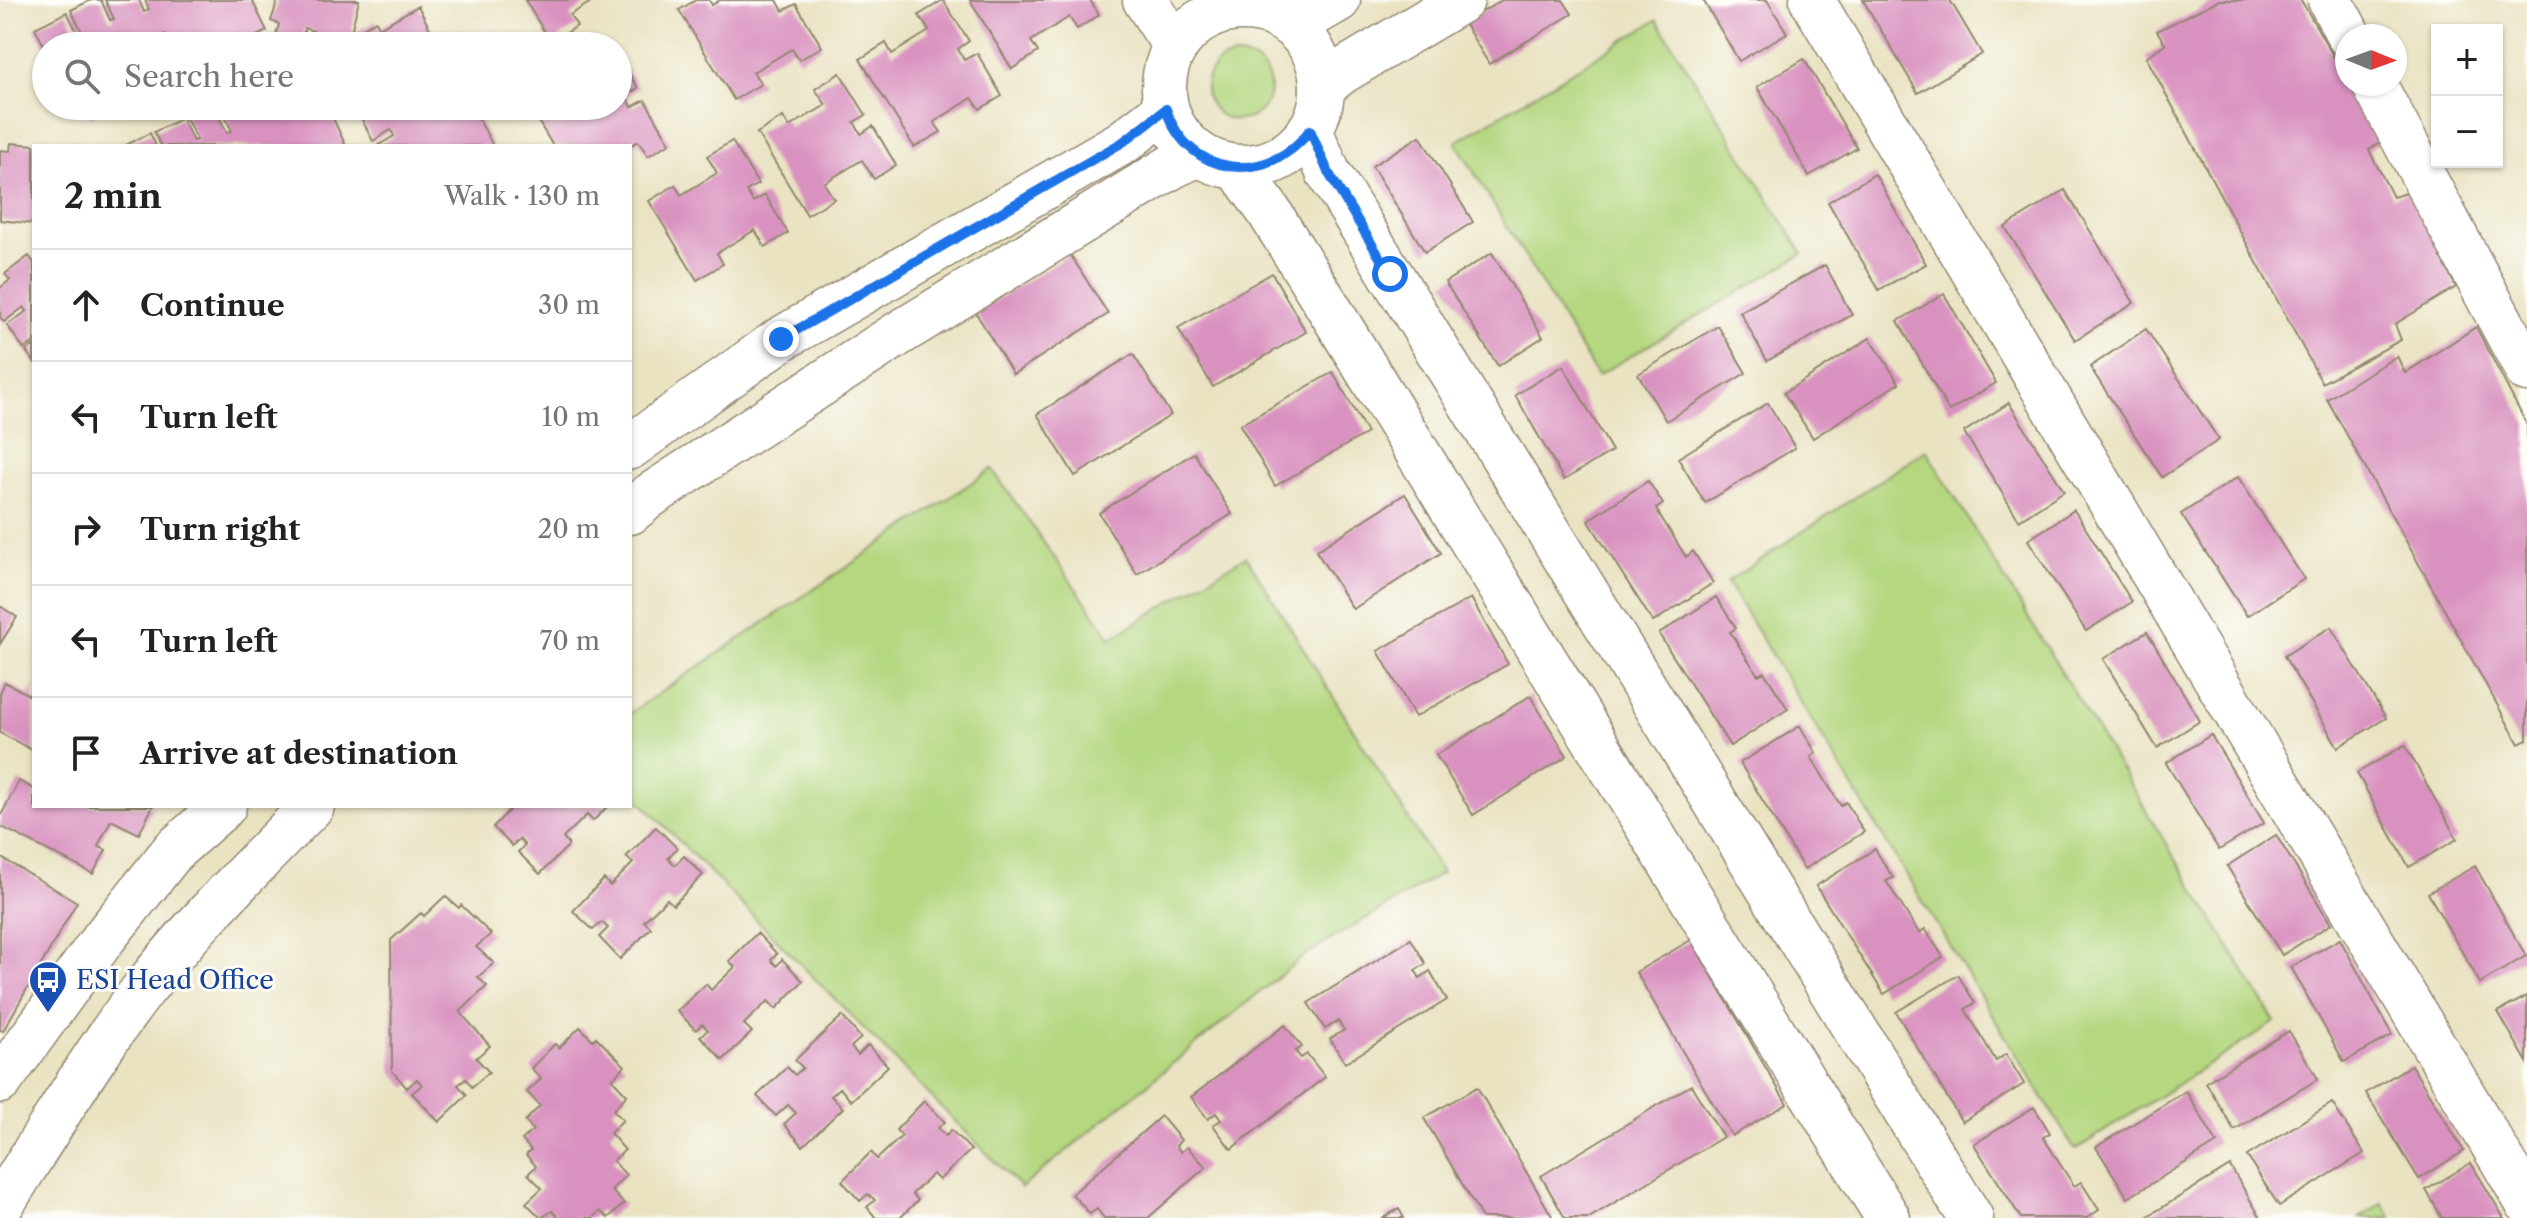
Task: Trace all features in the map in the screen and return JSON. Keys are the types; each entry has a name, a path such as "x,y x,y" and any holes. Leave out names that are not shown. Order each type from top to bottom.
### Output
{"street":[{"path":"1145,0 1175,46"},
{"path":"1293,26 1338,0"},
{"path":"1322,87 1343,71 1462,0"},
{"path":"1812,0 2527,1202"},
{"path":"2330,0 2343,24"},
{"path":"632,510 898,334 1173,166 1218,161 1273,162 1294,148 1310,130 1317,116 1322,87 1320,68 1313,51 1293,26 1272,13 1232,4 1207,16 1184,34 1166,66 1163,87 1166,109 1175,130 1218,161 1268,210 1888,1218"},
{"path":"2380,96 2527,370"},
{"path":"632,445 781,339 1123,142 1166,109"},
{"path":"1310,130 1328,172 1971,1218"},
{"path":"1340,326 1397,285"},
{"path":"0,1081 103,939 174,850 222,808"},
{"path":"0,1207 63,1107 142,992 213,908 310,808"},
{"path":"1665,853 1723,814"}],"green space":[{"path":"1657,20 1803,254 1597,376 1456,142"},
{"path":"1232,56 1244,56 1261,65 1268,76 1268,100 1261,111 1244,120 1232,120 1220,115 1211,106 1206,94 1206,82 1211,70 1220,61"},
{"path":"1926,450 2275,1022 2075,1150 1727,582"},
{"path":"992,469 1111,638 1246,556 1442,873 1305,955 1021,1188 632,793 632,712"},
{"path":"2382,1203 2392,1218 2360,1218"}],"building":[{"path":"91,0 101,0 110,20 114,19 105,0 139,0 144,12 149,9 145,0 252,0 267,31 82,32 71,10"},
{"path":"278,0 359,0 354,32 313,32 305,28 304,32 277,32 279,24 271,21"},
{"path":"525,0 594,0 570,15 577,26 568,32 544,32"},
{"path":"696,0 709,0 712,5 720,0 777,0 783,11 796,4 822,47 799,60 792,49 753,72 761,84 734,100 679,10"},
{"path":"943,0 969,41 958,49 964,60 977,53 1002,96 980,109 972,98 934,122 941,132 914,147 860,59 886,43 892,54 929,31 919,15"},
{"path":"970,0 1090,0 1099,15 1077,29 1069,17 1031,41 1038,52 1012,69"},
{"path":"1502,0 1563,0 1572,14 1489,64 1464,23"},
{"path":"1703,0 1767,0 1787,33 1739,61"},
{"path":"1863,0 1950,0 1982,54 1918,93"},
{"path":"2219,0 2301,0 2335,59 2335,96 2356,96 2382,141 2369,150 2393,197 2409,192 2456,287 2395,324 2401,340 2322,383 2146,57 2165,44 2157,31"},
{"path":"418,6 431,31 356,32 376,21 379,28"},
{"path":"67,12 77,32 37,32 35,28"},
{"path":"1804,59 1857,148 1809,176 1757,87"},
{"path":"840,73 866,115 854,122 861,134 873,126 896,165 874,179 862,160 824,183 834,199 807,215 757,133 783,117 789,127 826,105 815,89"},
{"path":"632,78 638,88 632,92"},
{"path":"645,100 670,143 648,156 638,141 632,145 552,144 537,120 632,120 632,107"},
{"path":"183,120 193,141 197,140 187,120 221,120 227,133 232,131 227,120 334,120 345,144 160,144 154,132"},
{"path":"362,120 479,120 492,144 380,144 394,136 391,130 373,141"},
{"path":"150,133 155,144 128,144"},
{"path":"1420,136 1473,222 1425,252 1372,166"},
{"path":"732,141 758,184 746,191 753,202 765,195 788,233 765,247 755,230 717,253 723,264 697,280 649,201 675,185 681,195 717,173 707,156"},
{"path":"11,143 32,145 32,224 0,220 0,150 10,151"},
{"path":"1875,174 1926,264 1879,290 1828,202"},
{"path":"2065,190 2134,303 2075,340 2005,227"},
{"path":"1492,253 1543,337 1498,366 1445,282"},
{"path":"1070,254 1108,314 1013,374 976,313"},
{"path":"29,256 32,260 32,343 24,349 7,325 27,311 24,307 4,322 0,317 0,288 10,280 5,274"},
{"path":"1825,265 1852,315 1767,361 1740,312"},
{"path":"1272,273 1306,332 1213,387 1178,328"},
{"path":"1944,294 1996,383 1949,411 1898,321"},
{"path":"1718,326 1746,373 1666,421 1638,374"},
{"path":"2476,327 2527,425 2527,740 2519,744 2327,399 2397,356 2405,373"},
{"path":"2146,329 2219,440 2162,477 2090,367"},
{"path":"1870,338 1899,383 1813,438 1784,393"},
{"path":"1133,354 1171,415 1075,476 1037,414"},
{"path":"1563,366 1612,451 1564,480 1515,395"},
{"path":"1333,372 1367,433 1275,486 1240,425"},
{"path":"1768,403 1795,448 1705,503 1678,458"},
{"path":"2009,403 2064,491 2019,520 1964,432"},
{"path":"1194,453 1232,514 1137,574 1099,513"},
{"path":"2238,477 2304,579 2247,616 2181,514"},
{"path":"1648,481 1663,504 1656,509 1686,557 1693,551 1713,583 1653,622 1588,520"},
{"path":"1405,494 1441,553 1353,609 1316,551"},
{"path":"2074,510 2132,602 2086,631 2028,540"},
{"path":"1716,597 1736,628 1730,632 1758,675 1764,672 1788,709 1730,746 1659,634"},
{"path":"1471,598 1508,664 1415,717 1378,651"},
{"path":"0,606 17,617 0,644"},
{"path":"2331,627 2386,718 2338,747 2284,656"},
{"path":"2147,632 2200,721 2157,748 2103,659"},
{"path":"5,682 29,695 32,688 32,750 0,733 0,693"},
{"path":"1530,696 1567,756 1473,815 1436,755"},
{"path":"1800,726 1816,753 1811,757 1841,806 1846,802 1864,832 1804,869 1740,763"},
{"path":"2211,735 2264,823 2219,850 2166,763"},
{"path":"2405,745 2457,839 2409,867 2357,773"},
{"path":"19,781 32,788 32,808 152,808 139,834 111,820 98,846 106,850 93,874 0,826 0,817"},
{"path":"511,808 606,808 593,821 587,815 563,838 569,845 540,874 518,852 525,845 519,839 512,846 493,827"},
{"path":"656,827 677,848 668,858 675,865 684,856 703,875 673,905 667,899 644,921 651,928 620,959 599,937 608,928 602,922 593,930 573,911 604,879 610,886 633,863 626,857"},
{"path":"2276,835 2331,924 2282,955 2227,866"},
{"path":"1875,849 1893,878 1886,881 1919,933 1925,929 1943,957 1884,994 1816,886"},
{"path":"0,857 77,902 3,1031 0,1030"},
{"path":"2475,866 2526,956 2480,983 2428,893"},
{"path":"445,896 459,908 461,905 491,934 476,947 494,963 478,977 487,986 460,1012 490,1046 476,1058 489,1072 472,1087 466,1079 458,1085 467,1095 439,1122 412,1093 422,1085 417,1079 407,1088 392,1071 391,940"},
{"path":"757,933 777,954 771,960 777,966 782,959 803,981 776,1009 768,1001 744,1024 752,1032 723,1060 700,1036 708,1030 702,1024 696,1030 677,1011 706,984 711,990 735,967 729,961"},
{"path":"1411,939 1426,964 1415,970 1420,978 1430,971 1447,1000 1345,1063 1330,1039 1344,1030 1338,1021 1325,1029 1308,1003"},
{"path":"2340,939 2392,1035 2344,1062 2291,967"},
{"path":"1691,940 1787,1104 1732,1136 1636,972"},
{"path":"1958,975 1975,1003 1965,1009 1996,1061 2006,1054 2024,1084 1962,1122 1896,1012"},
{"path":"2527,996 2527,1062 2498,1012"},
{"path":"842,1016 861,1038 851,1047 858,1055 868,1045 888,1066 851,1101 840,1088 831,1096 843,1108 803,1146 784,1124 796,1113 788,1105 776,1116 757,1096 787,1067 795,1075 803,1068 795,1060"},
{"path":"1285,1025 1302,1047 1295,1051 1301,1058 1307,1054 1325,1077 1231,1149 1213,1125 1221,1120 1216,1113 1208,1119 1191,1097"},
{"path":"580,1027 593,1040 596,1037 625,1066 612,1079 627,1095 613,1110 623,1120 610,1133 625,1150 613,1161 626,1175 611,1190 624,1204 608,1218 600,1211 592,1218 556,1218 552,1211 541,1218 526,1203 542,1188 528,1174 536,1166 526,1155 531,1150 522,1140 533,1130 525,1121 540,1106 527,1092 541,1079 531,1068 555,1044 559,1048"},
{"path":"2289,1031 2318,1079 2234,1130 2206,1082"},
{"path":"2411,1065 2464,1151 2419,1179 2366,1093"},
{"path":"1691,1085 1723,1137 1589,1218 1565,1218 1541,1176"},
{"path":"1477,1087 1553,1218 1482,1218 1424,1118"},
{"path":"2186,1091 2217,1143 2128,1198 2096,1147"},
{"path":"924,1101 945,1122 938,1128 946,1136 951,1130 971,1150 939,1180 933,1174 912,1194 918,1200 900,1218 876,1218 867,1207 875,1200 868,1194 860,1201 842,1181 871,1152 877,1159 902,1136 896,1130"},
{"path":"2332,1103 2364,1153 2279,1206 2247,1156"},
{"path":"2034,1107 2050,1133 2043,1137 2074,1186 2081,1182 2099,1210 2087,1218 2021,1218 1974,1144"},
{"path":"1161,1116 1181,1140 1176,1146 1181,1152 1187,1147 1206,1167 1148,1218 1104,1218 1097,1209 1090,1214 1072,1194"},
{"path":"2471,1163 2504,1218 2442,1218 2426,1190"},
{"path":"2230,1166 2261,1218 2145,1218"},
{"path":"1399,1209 1404,1218 1382,1218"}],"place":[{"name":"ESI Head Office","path":"48,1014"}],"route":[{"path":"781,339 1123,142 1166,109 1175,130 1190,148 1211,161 1238,168 1273,162 1294,148 1310,130 1328,172 1390,274"}]}
